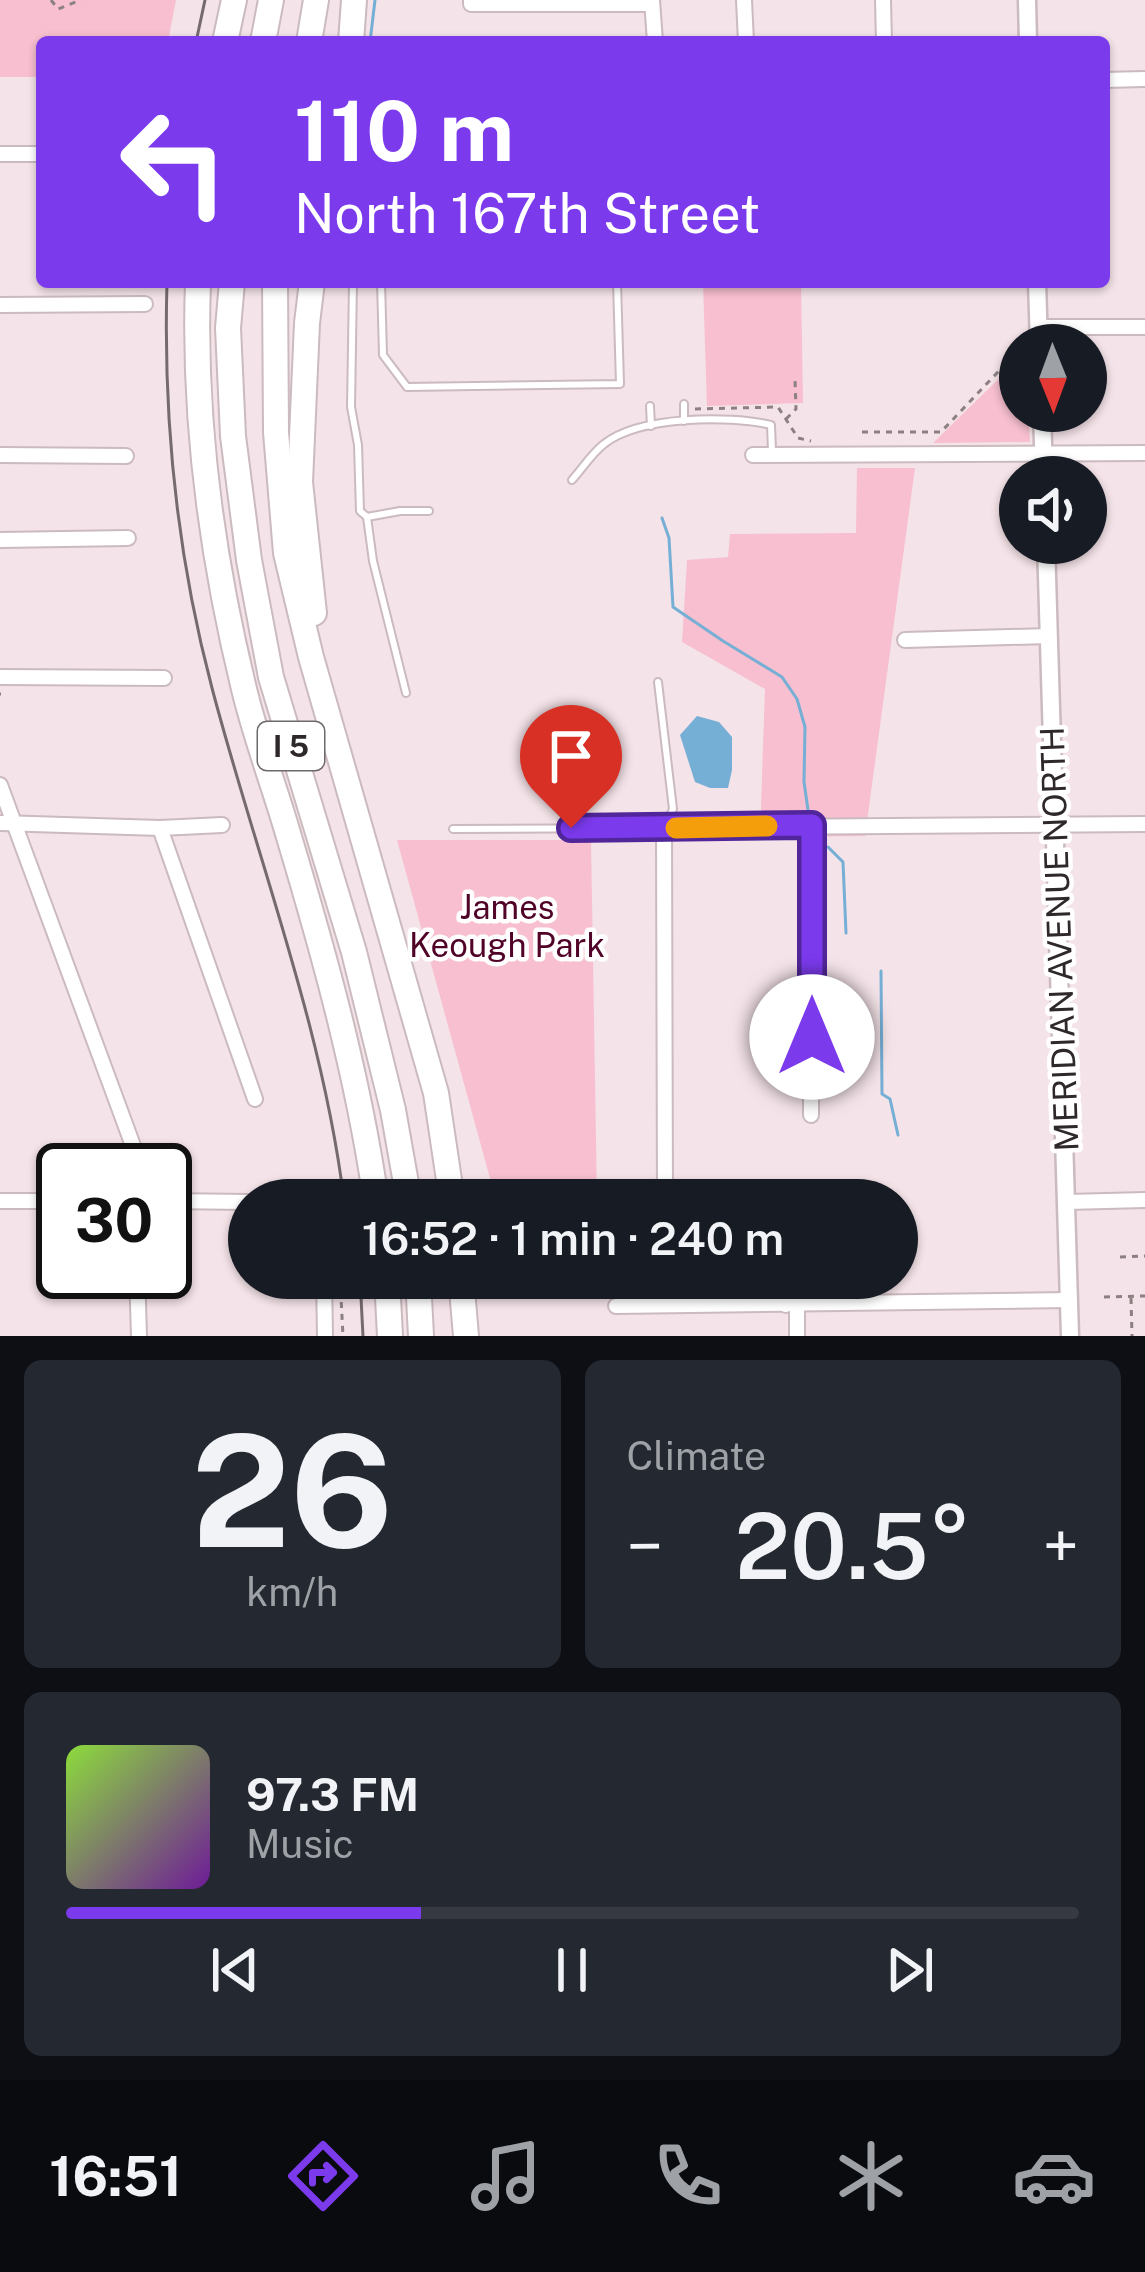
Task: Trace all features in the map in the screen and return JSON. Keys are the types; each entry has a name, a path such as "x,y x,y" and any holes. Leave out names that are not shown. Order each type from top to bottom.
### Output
{"highway":[{"path":"226,36 234,0"},
{"path":"264,36 271,0"},
{"path":"310,36 316,0"},
{"path":"351,36 354,0"},
{"path":"199,288 201,399 222,580 244,692 342,1026 373,1179"},
{"name":"I 5","path":"231,288 228,328 233,436 271,677 354,952 405,1179"},
{"name":"I 5","path":"274,288 275,432 286,553 311,657 436,1093 449,1179"},
{"path":"311,288 300,482 314,618 311,657"},
{"path":"388,1299 390,1336"},
{"path":"419,1299 421,1336"},
{"path":"463,1299 466,1336"}],"street":[{"path":"743,0 746,36"},
{"path":"883,0 884,36"},
{"path":"1028,0 1028,36"},
{"path":"471,2 652,2 655,36"},
{"path":"1110,80 1145,79"},
{"path":"0,154 36,154"},
{"path":"1037,288 1039,324"},
{"path":"0,305 145,304"},
{"path":"1107,330 1145,327"},
{"path":"1042,432 1043,454"},
{"path":"752,454 1145,453"},
{"path":"0,455 126,456"},
{"path":"0,540 128,538"},
{"name":"MERIDIAN AVENUE NORTH","path":"1046,564 1070,1336"},
{"path":"905,640 1048,636"},
{"path":"0,676 164,678"},
{"path":"0,785 8,823 132,1143"},
{"path":"8,823 222,825"},
{"path":"664,1179 656,828 1145,824"},
{"path":"812,825 812,1115"},
{"path":"160,828 255,1099"},
{"path":"1067,1202 1145,1200"},
{"path":"0,1201 36,1201"},
{"path":"192,1202 228,1202"},
{"path":"138,1299 139,1336"},
{"path":"325,1299 326,1336"},
{"path":"790,1299 797,1336"},
{"path":"616,1306 1069,1300"}],"lane":[{"path":"353,288 351,407 358,445 360,511 367,517 373,561 406,693"},
{"path":"381,288 383,355 407,387 439,388 620,384 617,288"},
{"path":"684,404 684,422"},
{"path":"650,406 651,426"},
{"path":"572,480 604,443 651,426 749,420 771,425 772,454"},
{"path":"367,517 429,511"},
{"path":"453,829 656,828 673,809 658,682"}],"path":[{"path":"51,0 58,9"},
{"path":"51,10 78,4"},
{"path":"862,432 940,431 999,370"},
{"path":"786,419 796,410 797,380"},
{"path":"1120,1257 1145,1256"},
{"path":"1104,1298 1145,1296"},
{"path":"1130,1297 1132,1336"},
{"path":"341,1299 343,1336"}],"green space":[{"path":"0,0 176,0 169,36 36,36 36,77 0,77"},
{"path":"703,288 801,288 803,403 707,406"},
{"path":"999,379 999,432 1029,432 1030,442 933,443"},
{"path":"857,468 915,468 865,836 760,837 765,689 682,642 687,560 728,557 730,534 856,533"},
{"name":"James Keough Park","path":"397,840 591,840 597,1179 490,1179"}],"water":[{"path":"697,716 719,722 732,737 728,788 695,782 680,735"}],"waterway":[{"path":"371,36 375,0"},
{"path":"662,518 669,538 673,607 782,677 797,699 805,727 808,810"},
{"path":"828,847 843,862 846,933"},
{"path":"881,971 882,1094 890,1099 898,1135"}],"tram line":[{"path":"197,36 205,0"},
{"path":"167,288 170,436 190,588 212,688 304,1006 341,1179"},
{"path":"361,1299 363,1336"}],"slow traffic":[{"path":"676,828 767,826"}],"route":[{"path":"571,828 812,825 812,1037"}]}
